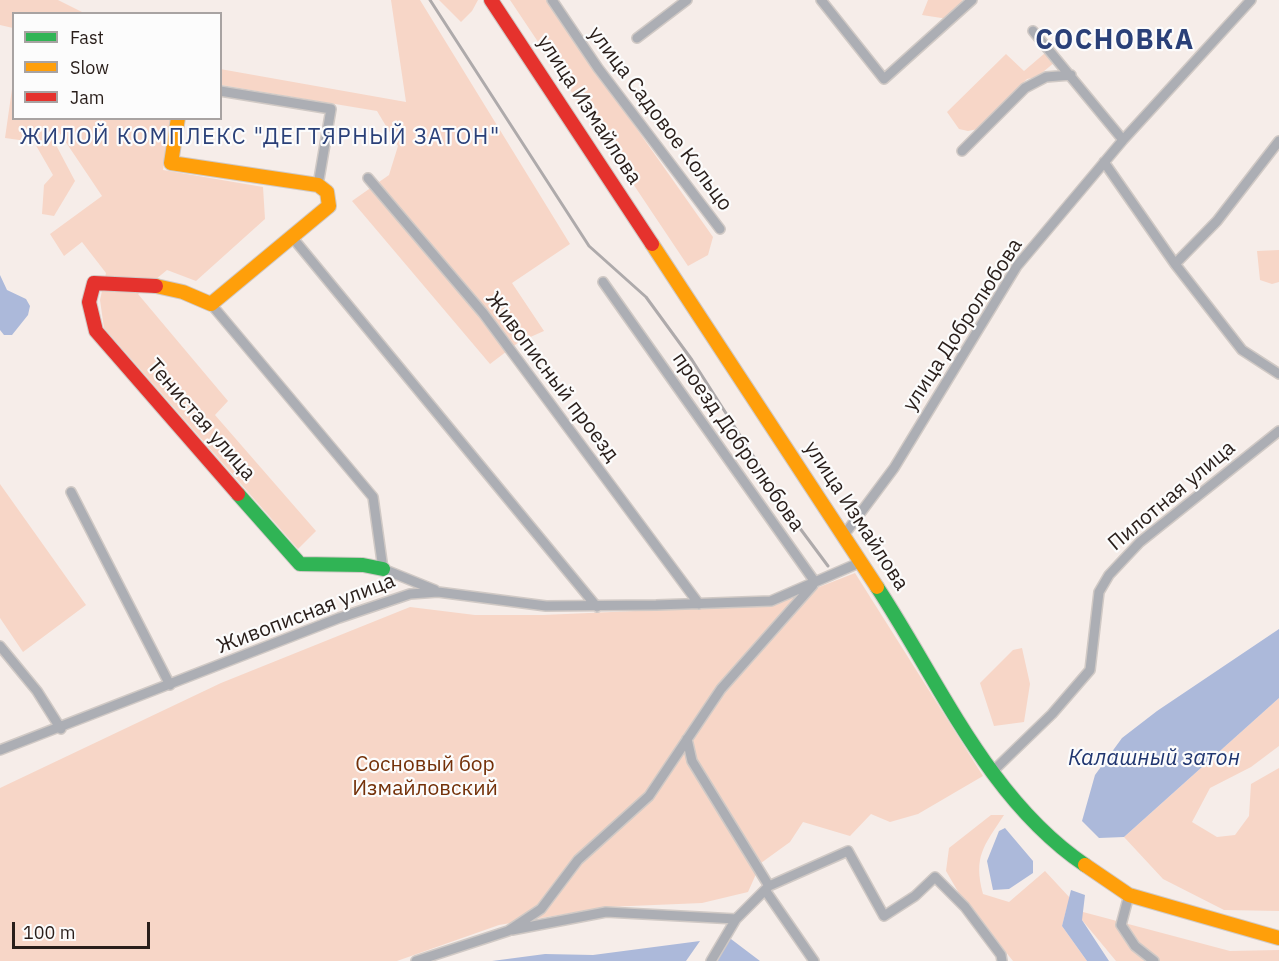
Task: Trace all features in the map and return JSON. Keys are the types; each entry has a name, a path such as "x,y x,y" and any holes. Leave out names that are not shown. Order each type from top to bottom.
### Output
{"main road":[{"name":"улица Измайлова","path":"491,0 903,626 991,773 1057,846 1129,896 1279,938"},
{"path":"178,120 171,163 318,185 327,192 328,206 211,304"},
{"name":"Тенистая улица","path":"211,304 166,287 116,282 94,284 88,302 96,331 300,564 363,565 383,569"}],"street":[{"name":"улица Садовое Кольцо","path":"552,0 598,68 720,229"},
{"path":"637,39 687,0"},
{"path":"821,0 884,79 972,0"},
{"name":"улица Добролюбова","path":"844,535 894,468 1017,266 1123,140 1251,0"},
{"path":"1033,31 1123,140"},
{"path":"962,151 1025,88 1046,77 1071,75"},
{"path":"222,91 331,109 318,185"},
{"path":"1175,264 1217,221 1279,141"},
{"path":"1104,162 1175,264 1242,350 1279,374"},
{"name":"Живописный проезд","path":"368,178 483,313 699,604"},
{"path":"292,237 597,607"},
{"name":"проезд Добролюбова","path":"603,282 815,582"},
{"path":"211,304 373,497 383,569"},
{"name":"Пилотная улица","path":"991,773 1052,714 1090,670 1100,592 1109,574 1140,542 1279,431"},
{"path":"70,492 170,685"},
{"path":"508,931 541,909 578,860 649,796 721,689 815,582 861,562"},
{"name":"Тенистая улица","path":"383,569 438,592"},
{"name":"Живописная улица","path":"0,750 60,729 339,618 410,594 438,592 546,606 699,604 771,601 815,582"},
{"path":"0,646 38,691 60,729"},
{"path":"687,739 692,761 767,888 814,961"},
{"path":"711,961 736,919 767,888 848,851 884,916 915,896 935,877 965,907 1001,955 1002,961"},
{"path":"1129,896 1121,925 1134,946 1154,961"},
{"path":"416,961 508,931 606,912 736,919"}],"green space":[{"path":"0,0 58,0 82,12 12,12 12,28 0,25"},
{"path":"391,0 420,0 570,244 512,283 544,331 519,342 490,364 352,201 389,175 398,146 377,111 222,85 222,69 406,102"},
{"path":"439,0 478,0 472,11 461,22"},
{"path":"510,0 546,0 713,237 708,255 688,266"},
{"path":"928,0 962,0 964,4 948,19 922,15"},
{"path":"1045,53 1055,62 1037,77 1027,79 978,129 968,131 959,129 947,112 1006,54 1024,71"},
{"path":"12,89 12,120 171,120 163,170 263,187 265,219 196,281 167,270 138,294 228,401 215,415 316,531 298,549 104,328 100,300 106,273 82,242 64,256 50,234 102,196 59,132 56,145 75,181 54,216 42,214 44,185 53,175 34,142 5,138"},
{"path":"1279,250 1279,282 1272,284 1260,280 1257,251"},
{"path":"0,484 86,605 23,652 0,618"},
{"name":"Сосновый бор Измайловский","path":"855,573 983,776 918,814 890,822 871,814 850,836 803,822 790,842 761,863 748,892 702,903 607,907 499,925 397,961 0,961 0,788 221,683 410,607 475,615 543,615 773,605"},
{"path":"1022,648 1030,684 1024,722 994,726 980,683 1013,650"},
{"path":"1279,698 1279,746 1251,767 1210,788 1192,822 1217,837 1235,835 1249,816 1251,784 1279,768 1279,911 1224,910 1163,879 1124,837"},
{"path":"991,815 1004,815 982,852 979,870 983,894 1009,902 1045,871 1083,912 1230,951 1279,950 1279,961 1116,961 1082,920 1067,907 1062,926 1087,961 1013,961 960,895 946,871 949,848"}],"water":[{"path":"0,275 7,290 26,299 30,306 28,315 12,335 4,335 0,330"},
{"name":"Калашный затон","path":"1279,629 1279,698 1124,837 1099,838 1082,821 1095,775 1122,738 1157,711"},
{"path":"1005,828 1033,861 1033,873 1009,889 993,890 987,861 999,831"},
{"path":"1071,890 1085,895 1082,920 1109,961 1087,961 1062,926"},
{"path":"727,936 760,961 711,961"},
{"path":"700,941 686,961 492,961 545,954 593,955"}],"railway":[{"path":"430,0 589,246 646,297 692,360 796,523 828,566"}],"traffic: fast":[{"path":"238,494 300,564 363,565 383,569"},
{"path":"877,587 968,737 993,773 1020,807 1051,838 1085,865"}],"traffic: slow":[{"path":"156,286 183,292 211,304 329,206 327,192 318,185 171,163 178,120"},
{"path":"652,244 877,587"},
{"path":"1085,865 1129,895 1279,938"}],"traffic: jam":[{"path":"491,0 652,244"},
{"path":"156,286 94,283 89,302 96,331 238,494"}],"district":[{"name":"СОСНОВКА","path":"1115,41"},
{"name":"ЖИЛОЙ КОМПЛЕКС \"ДЕГТЯРНЫЙ ЗАТОН\"","path":"260,138"}]}
